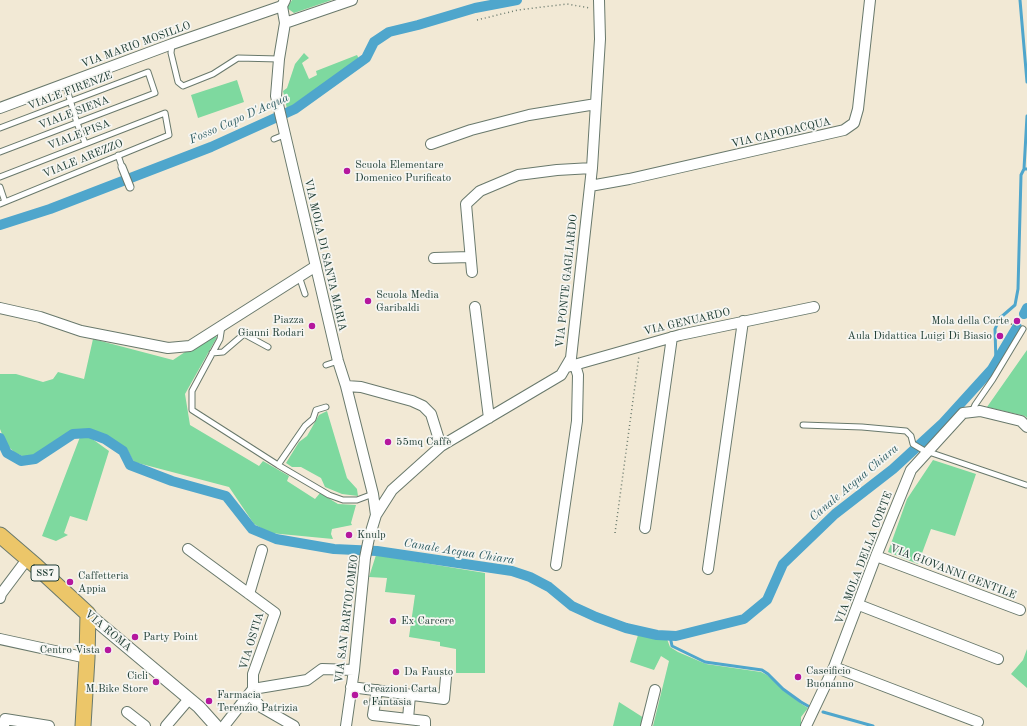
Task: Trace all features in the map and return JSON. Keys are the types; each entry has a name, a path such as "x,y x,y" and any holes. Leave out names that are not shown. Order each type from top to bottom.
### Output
{"main road":[{"name":"VIA ROMA","path":"0,535 28,558 88,614"},
{"path":"83,726 88,614"}],"street":[{"path":"286,23 352,0"},
{"name":"VIA CAPODACQUA","path":"590,186 629,179 844,130 854,123 858,109 870,0"},
{"name":"VIA MOLA DI SANTA MARIA","path":"283,3 286,23 279,59 276,96 338,361 346,386 373,494 376,515"},
{"name":"VIA MARIO MOSILLO","path":"0,108 283,3"},
{"name":"VIA PONTE GAGLIARDO","path":"571,366 592,168 600,39 599,4"},
{"path":"431,144 470,130 529,115 596,104"},
{"path":"122,167 130,187"},
{"path":"472,272 466,204 480,191 518,175 557,170 592,168"},
{"path":"434,258 470,257"},
{"path":"0,308 40,317 81,331 168,348 190,346 298,275 316,266"},
{"path":"475,307 489,418"},
{"name":"VIA GENUARDO","path":"571,366 672,337 814,307"},
{"path":"708,569 743,321"},
{"path":"645,528 672,337"},
{"path":"376,515 392,490 441,446 561,375 571,366 578,375 577,421 556,565"},
{"path":"346,386 361,387 412,401 423,406 431,414 441,446"},
{"path":"968,412 980,411 1021,421 1027,427"},
{"name":"VIA MOLA DELLA CORTE","path":"806,726 834,667 859,605 876,556 911,470 925,451 968,412"},
{"name":"VIA SAN BARTOLOMEO","path":"346,726 354,670 365,558 376,515"},
{"name":"VIA OSTIA","path":"188,549 275,613 253,674 251,692"},
{"path":"249,594 262,550"},
{"name":"VIA GIOVANNI GENTILE","path":"876,556 1020,610"},
{"path":"0,595 28,558"},
{"path":"859,605 998,659"},
{"name":"VIA ROMA","path":"88,614 199,707 216,726"},
{"path":"0,639 87,658"},
{"path":"834,667 978,722"},
{"path":"224,726 251,692 307,680 322,669 354,670"},
{"path":"351,687 444,699 446,677"},
{"path":"376,690 373,716 425,721 425,726"},
{"path":"646,726 655,690"},
{"path":"251,692 261,707 294,726"},
{"path":"408,719 410,695"},
{"path":"166,726 189,699"},
{"path":"127,712 145,726"},
{"path":"4,726 5,719 49,726"}],"lane":[{"path":"172,44 171,53 178,82 183,86 214,74 238,58 279,59"},
{"name":"VIALE FIRENZE","path":"0,128 148,72 155,92"},
{"path":"65,83 77,123 85,143"},
{"name":"VIALE SIENA","path":"0,152 155,92"},
{"name":"VIALE AREZZO","path":"3,203 169,135 165,113"},
{"name":"VIALE PISA","path":"0,177 165,113"},
{"path":"274,140 284,135"},
{"path":"118,155 122,167"},
{"path":"0,187 3,203"},
{"path":"298,275 305,294"},
{"path":"222,325 220,339 192,391 192,410 328,495 343,500 357,500 373,494"},
{"path":"968,412 975,405 993,379 1024,329"},
{"path":"212,354 223,352 244,334 268,347"},
{"path":"326,365 338,361"},
{"path":"278,465 305,426 313,419 316,410 326,407"},
{"path":"803,425 906,431 911,436 913,444 925,451 1026,485"}],"path":[{"path":"477,20 518,10 567,4 599,4"},
{"path":"614,533 640,346"}],"green space":[{"path":"292,0 332,0 294,13 287,8"},
{"path":"304,53 309,58 302,63 309,79 317,75 316,71 357,55 359,59 287,109 283,91 287,88 295,64"},
{"path":"237,80 244,102 198,118 191,95"},
{"path":"212,334 217,337 185,394 190,425 259,466 263,461 289,476 287,481 315,499 320,493 338,504 356,505 351,523 352,525 332,529 331,534 333,539 270,533 254,524 229,487 134,462 127,449 106,436 88,430 72,432 52,444 34,458 25,457 15,453 6,444 0,429 0,374 16,374 43,382 53,379 58,372 84,379 93,339 173,360"},
{"path":"1027,350 1027,418 1025,416 987,407"},
{"path":"327,411 347,478 357,489 358,496 342,494 325,487 321,478 301,467 292,467 286,463 299,442 307,436 319,415"},
{"path":"80,437 91,438 109,451 87,521 70,516 64,533 68,535 56,541 42,536"},
{"path":"933,460 976,474 955,536 931,529 918,564 888,552 907,499"},
{"path":"376,555 485,573 485,673 456,673 456,649 440,646 440,642 409,637 415,595 385,592 387,578 369,577"},
{"path":"638,635 667,639 670,647 706,664 761,672 767,675 808,708 801,717 801,726 653,726 669,661 661,656 654,670 630,662"},
{"path":"1027,649 1027,688 1011,674 1023,660"},
{"path":"619,702 644,718 642,726 613,726"}],"waterway":[{"name":"Fosso Capo D'Acqua","path":"0,225 50,209 211,147 295,109 366,58 374,42 389,32 475,8 517,0"},
{"path":"1020,0 1027,82"},
{"path":"1024,169 1027,116"},
{"path":"996,363 995,329 1000,318 1015,305 1018,289 1021,175 1024,169 1027,169"},
{"name":"Canale Acqua Chiara","path":"1024,314 1027,308"},
{"name":"Canale Acqua Chiara","path":"0,438 7,453 21,461 35,459 73,434 89,433 105,439 123,451 130,465 172,481 226,496 252,529 276,539 334,549 377,551 512,571 530,577 549,587 572,606 596,617 626,628 657,635 676,636 744,619 767,600 783,564 835,514 893,469 942,424 992,369 1017,327"},
{"path":"670,636 672,646 705,662 762,670 783,689 808,706"},
{"path":"823,712 873,726"}],"place":[{"name":"Scuola Elementare Domenico Purificato","path":"347,171"},
{"name":"Scuola Media Garibaldi","path":"368,301"},
{"name":"Mola della Corte","path":"1017,321"},
{"name":"Piazza Gianni Rodari","path":"312,326"},
{"name":"Aula Didattica Luigi Di Biasio","path":"1000,336"},
{"name":"55mq Caffè","path":"388,442"},
{"name":"Knulp","path":"349,535"},
{"name":"Caffetteria Appia","path":"70,582"},
{"name":"Ex Carcere","path":"393,621"},
{"name":"Party Point","path":"135,637"},
{"name":"Centro Vista","path":"108,650"},
{"name":"Da Fausto","path":"396,672"},
{"name":"Caseificio Buonanno","path":"798,677"},
{"name":"Cicli M.Bike Store","path":"156,682"},
{"name":"Creazioni Carta e Fantasia","path":"355,695"},
{"name":"Farmacia Terenzio Patrizia","path":"209,701"}]}
